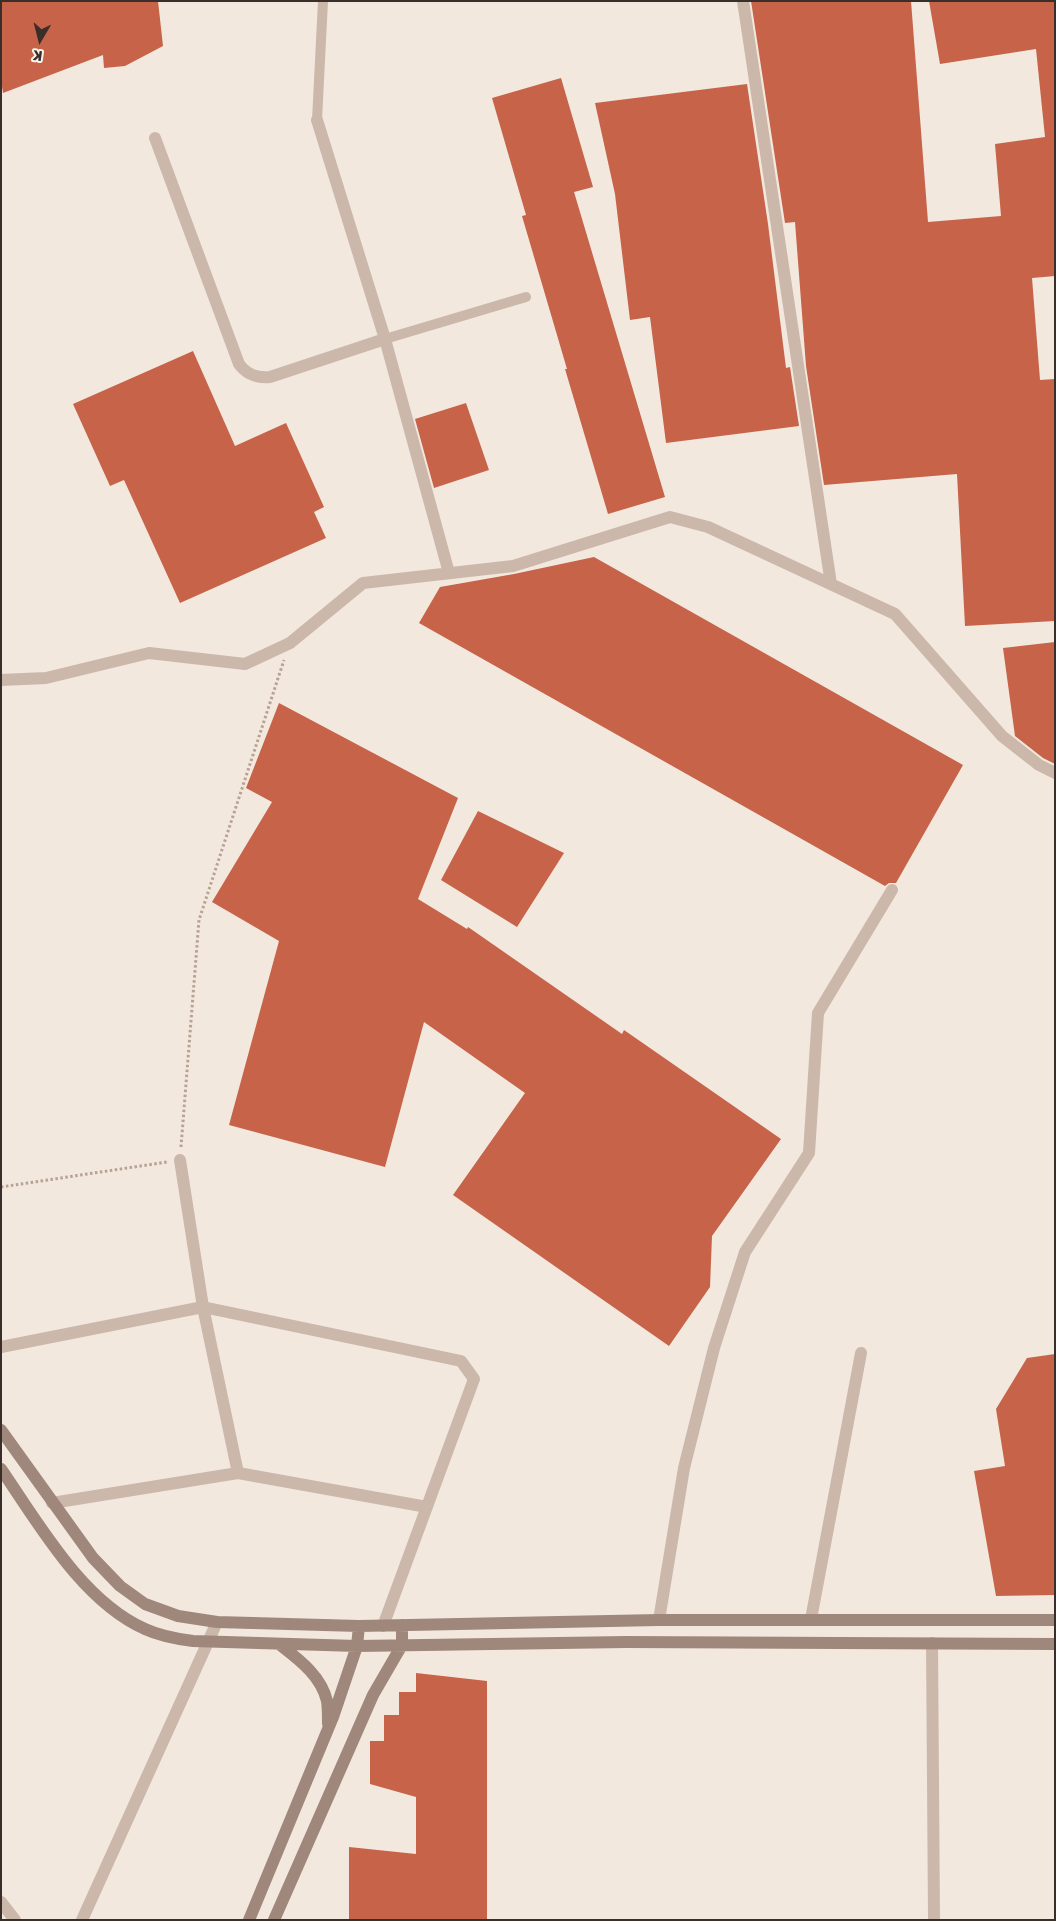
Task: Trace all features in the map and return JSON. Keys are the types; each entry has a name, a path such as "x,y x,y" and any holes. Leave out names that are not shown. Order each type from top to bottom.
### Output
{"street":[{"path":"744,1 831,584"},
{"path":"317,120 385,339 449,573"},
{"path":"154,138 238,364 242,369 253,376 270,377 385,339"},
{"path":"1,680 46,678 149,652 245,664 290,643 363,583 513,566 670,517 708,527 895,614 1002,736 1039,765 1055,773"},
{"path":"659,1620 684,1468 714,1348 745,1252 809,1153 818,1013 892,890"},
{"path":"180,1160 204,1307 238,1472"},
{"path":"1,1347 204,1307 461,1361 474,1379 383,1626"},
{"path":"811,1619 861,1353"},
{"path":"1,1430 93,1558 120,1586 146,1604 178,1616 217,1622 359,1626 659,1620 1055,1620"},
{"path":"1,1469 48,1537 78,1576 106,1604 145,1629 171,1638 208,1642 357,1646 626,1642 1055,1644"},
{"path":"52,1503 238,1472 427,1507"},
{"path":"932,1620 934,1920"},
{"path":"82,1920 217,1622"},
{"path":"274,1920 373,1695 402,1646 402,1625"},
{"path":"249,1920 329,1728 357,1646 359,1626"},
{"path":"279,1644 308,1668 319,1682 326,1700 329,1728"},
{"path":"1,1902 15,1920"}],"lane":[{"path":"317,120 323,1"},
{"path":"385,339 526,297"}],"path":[{"path":"1,1187 180,1160 199,920 290,643"}],"building":[{"path":"1,1 158,1 163,46 125,66 104,68 103,55 3,93 1,80"},
{"path":"751,1 911,1 928,222 1001,216 995,144 1045,137 1036,49 940,64 929,1 1055,1 1055,276 1032,278 1040,380 1055,379 1055,621 965,626 957,474 824,485 806,366 795,222 785,223"},
{"path":"561,78 593,187 574,192 665,497 608,514 522,216 526,215 492,98"},
{"path":"747,84 768,224 786,368 790,367 799,426 666,443 650,317 630,320 615,194 595,103"},
{"path":"193,351 235,446 286,423 324,507 314,512 326,538 180,603 124,480 110,486 73,404"},
{"path":"466,403 489,470 434,488 415,419"},
{"path":"594,557 963,765 896,883 889,883 885,886 419,623 440,587"},
{"path":"1055,642 1055,764 1043,758 1015,736 1003,648"},
{"path":"279,703 458,798 418,899 467,929 468,927 622,1034 624,1030 781,1139 712,1236 710,1287 669,1346 453,1195 525,1093 424,1022 385,1167 229,1125 279,941 212,902 272,802 246,788"},
{"path":"478,811 564,853 517,927 441,880"},
{"path":"1055,1354 1055,1595 996,1596 974,1471 1005,1466 996,1409 1027,1358"},
{"path":"416,1673 487,1681 487,1920 349,1920 349,1847 416,1854 416,1797 370,1784 370,1741 384,1741 384,1715 399,1715 399,1692 416,1692"}]}
